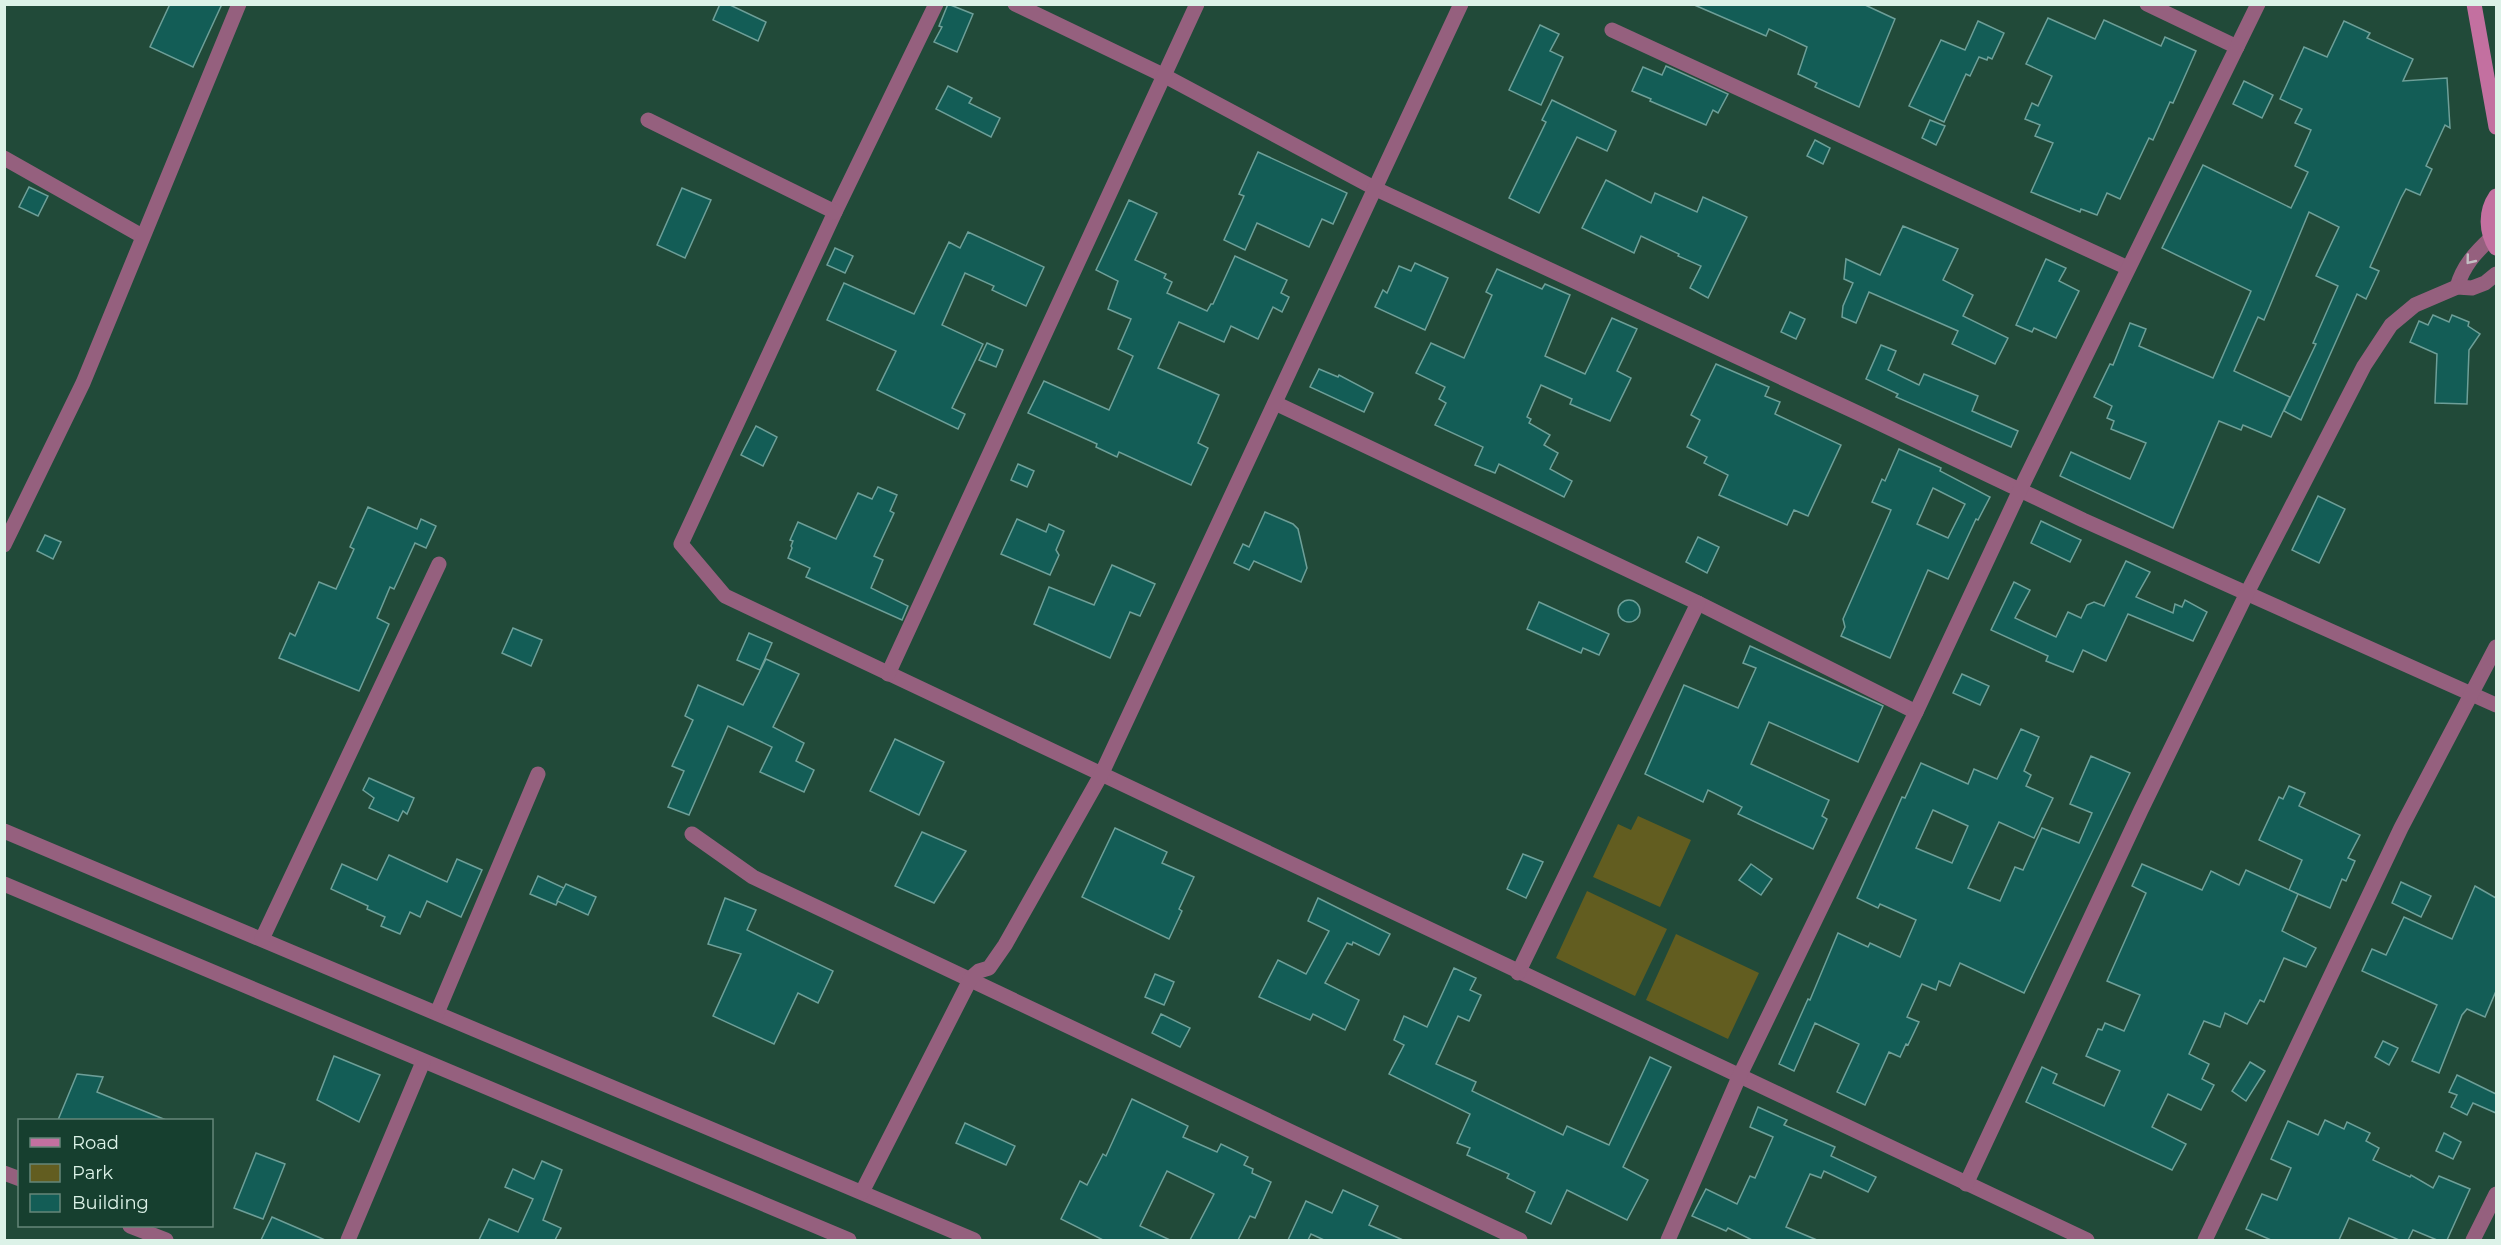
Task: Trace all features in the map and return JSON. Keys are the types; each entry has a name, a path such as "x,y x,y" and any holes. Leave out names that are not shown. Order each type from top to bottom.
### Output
{"main road":[{"path":"2474,4 2496,127"},
{"path":"2494,243 2488,227 2488,214 2496,196"}],"street":[{"path":"4,545 83,383 239,4"},
{"path":"936,4 835,212 681,544 725,596 1738,1077 2088,1240"},
{"path":"1015,4 1163,75 1376,189 2083,520 2496,705"},
{"path":"888,674 1197,4"},
{"path":"862,1192 971,978 979,971 989,968 1005,945 1101,776 1461,4"},
{"path":"2147,4 2237,47"},
{"path":"1668,1240 1738,1077 1916,712 2127,268 2258,4"},
{"path":"1612,30 2127,268"},
{"path":"648,120 835,212"},
{"path":"4,158 142,236"},
{"path":"2457,287 2461,273 2469,261 2494,243"},
{"path":"1966,1184 2141,810 2247,592 2377,344 2391,325 2415,304 2457,287 2472,288 2485,283 2496,274"},
{"path":"1275,403 1698,603 1916,712"},
{"path":"262,939 440,564"},
{"path":"1518,973 1698,603"},
{"path":"2205,1240 2401,828 2496,647"},
{"path":"437,1013 538,774"},
{"path":"4,831 974,1240"},
{"path":"692,834 753,877 971,978 1520,1240"},
{"path":"4,884 849,1240"},
{"path":"348,1240 423,1062"},
{"path":"2473,1240 2496,1194"},
{"path":"133,1227 166,1240"}],"green space":[{"path":"1638,816 1691,840 1660,907 1593,877 1618,824 1631,830"},
{"path":"1587,891 1667,929 1635,996 1556,958"},
{"path":"1676,934 1759,973 1728,1039 1646,1000"}],"building":[{"path":"170,4 222,4 193,67 150,47"},
{"path":"720,4 728,4 766,22 758,41 713,20"},
{"path":"948,4 973,14 957,52 934,42 942,27 939,26"},
{"path":"1692,4 1863,4 1895,19 1859,107 1815,87 1817,83 1798,74 1807,47 1769,29 1766,36"},
{"path":"2048,18 2095,39 2104,20 2161,46 2165,37 2196,51 2173,103 2170,102 2153,140 2149,138 2120,199 2107,193 2097,215 2081,209 2080,212 2031,192 2053,143 2035,136 2040,125 2025,119 2032,103 2038,106 2052,76 2026,64"},
{"path":"1978,21 2004,33 1992,59 1979,57 1970,76 1966,74 1944,122 1909,106 1941,40 1965,50"},
{"path":"2344,21 2370,33 2367,38 2413,59 2403,81 2447,78 2450,128 2445,125 2426,166 2432,169 2420,195 2406,189 2401,198 2370,267 2379,271 2366,299 2357,294 2301,420 2284,411 2316,344 2313,343 2338,286 2316,276 2339,227 2309,212 2264,320 2258,317 2234,371 2290,397 2271,437 2243,425 2241,430 2219,421 2173,528 2060,476 2071,452 2130,479 2146,443 2111,429 2114,421 2107,418 2112,406 2094,397 2110,364 2113,365 2130,323 2146,329 2139,346 2213,378 2251,291 2162,248 2203,165 2291,208 2308,172 2295,166 2311,130 2295,123 2302,109 2280,99 2304,47 2327,57"},
{"path":"1540,25 1559,34 1550,51 1563,57 1541,105 1509,90"},
{"path":"1666,66 1728,94 1718,113 1713,110 1706,125 1632,91 1643,67 1662,75"},
{"path":"2244,81 2273,95 2262,118 2233,104"},
{"path":"948,86 972,98 969,103 1000,118 991,137 936,109"},
{"path":"1552,100 1616,131 1607,151 1577,137 1539,213 1509,198 1546,122 1542,120"},
{"path":"1930,120 1945,126 1936,145 1922,138"},
{"path":"1815,140 1830,148 1823,164 1807,156"},
{"path":"1258,152 1347,193 1333,224 1322,219 1309,247 1257,223 1245,250 1224,240 1244,196 1239,194"},
{"path":"1606,180 1651,203 1655,193 1697,212 1703,197 1747,217 1708,298 1690,288 1701,266 1641,236 1634,253 1582,228"},
{"path":"29,187 48,196 38,216 19,207"},
{"path":"682,188 711,200 685,258 657,245"},
{"path":"1129,200 1157,213 1135,260 1166,274 1164,278 1172,282 1167,293 1207,311 1213,304 1235,256 1287,280 1281,293 1289,297 1282,312 1273,307 1258,339 1231,326 1224,342 1179,322 1158,368 1219,395 1198,443 1208,448 1191,485 1119,452 1117,457 1096,447 1097,444 1028,413 1044,381 1109,410 1133,356 1118,349 1131,319 1108,309 1118,281 1096,270"},
{"path":"1903,226 1958,249 1943,280 1973,295 1963,316 2008,338 1995,364 1952,344 1958,331 1869,292 1856,323 1842,317 1843,306 1853,283 1844,279 1846,259 1880,275"},
{"path":"968,232 1044,267 1026,306 992,290 994,286 965,273 942,325 983,344 952,408 965,414 958,429 877,390 896,351 827,320 844,283 914,314 949,242 960,248"},
{"path":"835,248 853,256 845,273 827,265"},
{"path":"2046,259 2066,268 2059,281 2079,291 2056,338 2034,328 2032,332 2016,325"},
{"path":"1415,263 1448,278 1425,330 1375,307 1383,290 1387,293 1399,266 1411,271"},
{"path":"1497,269 1542,289 1545,284 1570,295 1545,356 1585,374 1612,318 1637,329 1617,371 1631,378 1610,421 1570,404 1572,399 1541,385 1527,417 1531,419 1529,423 1550,435 1544,445 1558,453 1550,469 1572,481 1564,497 1499,464 1495,473 1475,465 1483,447 1435,425 1446,403 1439,399 1445,387 1416,373 1431,343 1464,358 1492,295 1486,292"},
{"path":"1790,312 1805,319 1796,339 1781,332"},
{"path":"2433,315 2449,322 2452,315 2469,322 2468,326 2480,334 2469,350 2467,404 2435,403 2437,354 2410,342 2419,321 2428,325"},
{"path":"987,343 1003,350 996,367 979,360"},
{"path":"1881,345 1896,351 1888,370 1919,385 1924,374 1978,396 1972,411 2018,431 2011,447 1896,397 1898,394 1866,379"},
{"path":"1716,364 1769,387 1765,396 1780,402 1775,414 1841,445 1808,516 1794,510 1787,525 1719,495 1728,475 1704,463 1707,457 1687,447 1700,420 1691,415"},
{"path":"1319,369 1338,377 1339,375 1373,393 1364,412 1310,387"},
{"path":"756,426 777,437 763,466 741,455"},
{"path":"1899,449 1941,468 1940,471 1990,497 1978,520 1976,519 1948,579 1928,570 1890,658 1841,636 1845,627 1843,619 1891,510 1872,502 1882,479 1885,481","holes":["1933,488 1965,504 1948,538 1917,524"]},
{"path":"1018,464 1034,471 1027,487 1011,480"},
{"path":"878,487 897,495 890,511 894,513 874,556 883,560 871,588 908,606 902,620 806,577 810,568 788,558 793,541 790,540 798,522 836,539 858,493 872,499"},
{"path":"2318,496 2345,509 2319,563 2292,550"},
{"path":"368,507 417,529 421,519 436,526 426,548 415,543 394,589 390,587 377,618 389,624 359,691 279,658 290,633 295,636 319,582 336,589 354,549 350,547"},
{"path":"1265,512 1293,524 1298,529 1307,568 1301,582 1254,561 1249,570 1234,563 1243,544 1249,547"},
{"path":"1017,519 1046,532 1049,524 1064,531 1056,550 1059,555 1050,575 1001,554"},
{"path":"2041,521 2081,540 2070,562 2031,543"},
{"path":"45,535 61,542 53,559 37,551"},
{"path":"1698,537 1719,547 1707,573 1686,562"},
{"path":"2126,561 2150,572 2136,597 2173,613 2175,604 2182,607 2185,600 2207,612 2193,641 2128,614 2106,661 2083,650 2073,672 2046,661 2048,656 1991,630 2014,582 2030,590 2015,618 2056,637 2068,612 2081,618 2087,605 2094,602 2104,606"},
{"path":"1112,565 1155,584 1140,616 1130,612 1110,658 1034,624 1049,587 1094,605"},
{"path":"1629,600 1637,603 1640,611 1637,619 1629,622 1621,619 1618,611 1621,603"},
{"path":"1539,602 1609,634 1599,655 1583,648 1581,653 1527,629"},
{"path":"513,628 542,640 531,666 502,653"},
{"path":"749,633 772,643 760,670 737,660"},
{"path":"1750,646 1883,706 1858,762 1769,722 1751,764 1829,800 1822,816 1827,819 1813,849 1738,814 1742,807 1708,790 1703,802 1645,774 1684,685 1738,708 1756,668 1743,663"},
{"path":"766,659 799,674 773,727 804,743 796,761 814,770 804,792 760,772 772,747 728,726 689,815 668,807 684,771 672,766 693,720 685,716 698,685 743,705"},
{"path":"1962,674 1989,686 1980,705 1953,693"},
{"path":"2021,729 2039,737 2024,771 2031,775 2026,786 2053,798 2034,838 1999,822 1968,888 2000,901 2015,867 2023,870 2042,828 2079,843 2092,813 2070,804 2091,756 2130,773 2024,993 1960,963 1950,986 1939,981 1936,990 1922,984 1907,1017 1919,1022 1900,1057 1889,1052 1865,1105 1837,1092 1859,1044 1815,1023 1794,1071 1779,1064 1808,999 1810,1000 1838,933 1868,947 1870,943 1900,957 1916,920 1880,904 1878,908 1857,898 1902,797 1905,798 1921,763 1968,784 1974,769 1997,779","holes":["1933,810 1968,826 1952,863 1916,848"]},
{"path":"895,739 944,762 919,815 870,791"},
{"path":"369,778 414,798 407,814 403,811 398,821 369,808 374,798 363,790"},
{"path":"2289,786 2305,793 2299,806 2360,835 2348,858 2355,861 2346,881 2342,879 2330,908 2289,890 2302,860 2259,840 2279,797 2283,799"},
{"path":"1115,828 1167,852 1162,863 1194,877 1179,909 1182,911 1169,939 1082,897"},
{"path":"922,832 966,851 934,903 895,886"},
{"path":"1523,854 1543,862 1526,898 1507,889"},
{"path":"389,855 447,882 457,859 482,870 461,917 427,901 420,917 410,912 400,934 381,926 385,917 367,909 368,906 331,889 342,864 377,880"},
{"path":"1751,864 1772,879 1761,895 1739,880"},
{"path":"2142,864 2202,890 2211,871 2239,885 2246,870 2298,894 2282,931 2316,948 2306,967 2284,958 2264,1002 2260,1000 2247,1024 2225,1013 2220,1027 2204,1021 2189,1054 2209,1064 2202,1079 2214,1085 2201,1110 2168,1094 2152,1127 2186,1144 2172,1170 2026,1102 2042,1067 2057,1074 2053,1083 2104,1106 2120,1071 2086,1056 2098,1029 2102,1030 2105,1023 2124,1031 2140,995 2107,981 2146,893 2132,886"},
{"path":"538,876 564,888 556,905 530,894"},
{"path":"2401,882 2431,896 2421,917 2392,903"},
{"path":"566,884 596,897 588,915 557,901"},
{"path":"2475,886 2496,898 2496,991 2485,1017 2467,1009 2462,1015 2439,1073 2412,1061 2437,1005 2362,971 2372,949 2386,955 2404,917 2452,939"},
{"path":"725,898 756,910 747,930 833,971 818,1003 798,993 774,1044 713,1016 741,954 708,944"},
{"path":"1318,898 1390,934 1379,955 1353,942 1352,945 1347,943 1325,983 1359,1000 1345,1030 1313,1014 1310,1020 1259,997 1278,960 1306,974 1329,931 1308,921"},
{"path":"1454,968 1476,978 1470,990 1481,995 1469,1021 1458,1016 1436,1064 1476,1082 1472,1091 1563,1135 1567,1126 1609,1145 1650,1057 1671,1067 1623,1167 1648,1180 1627,1220 1567,1190 1551,1224 1526,1212 1535,1192 1507,1178 1509,1174 1467,1155 1470,1148 1457,1143 1470,1114 1389,1074 1404,1045 1394,1040 1404,1016 1427,1027"},
{"path":"1155,974 1174,982 1164,1005 1145,997"},
{"path":"1161,1014 1190,1028 1180,1047 1152,1033"},
{"path":"2383,1041 2398,1048 2389,1065 2375,1057"},
{"path":"334,1056 380,1075 359,1122 317,1100"},
{"path":"2250,1062 2265,1071 2246,1101 2232,1091"},
{"path":"77,1074 103,1077 97,1092 164,1119 58,1119"},
{"path":"2457,1075 2496,1094 2496,1113 2473,1103 2467,1115 2451,1107 2457,1095 2449,1092"},
{"path":"1132,1099 1188,1126 1183,1137 1217,1152 1221,1144 1248,1157 1244,1165 1253,1169 1252,1173 1271,1182 1255,1218 1250,1216 1238,1240 1190,1240 1214,1194 1167,1171 1140,1226 1170,1240 1103,1240 1061,1219 1080,1181 1087,1185 1103,1154 1106,1156"},
{"path":"1758,1107 1787,1120 1784,1125 1835,1147 1831,1156 1876,1177 1868,1192 1824,1171 1821,1178 1810,1174 1786,1227 1817,1240 1752,1240 1728,1228 1726,1231 1692,1216 1706,1189 1737,1204 1750,1176 1755,1178 1773,1137 1750,1127"},
{"path":"2325,1120 2344,1129 2347,1122 2370,1133 2366,1141 2379,1148 2373,1160 2410,1177 2411,1175 2433,1188 2439,1176 2470,1189 2447,1240 2437,1240 2413,1230 2408,1240 2399,1240 2349,1218 2339,1240 2271,1240 2246,1229 2262,1194 2277,1200 2291,1168 2271,1159 2288,1121 2318,1135"},
{"path":"965,1123 1015,1146 1006,1165 956,1143"},
{"path":"2444,1133 2461,1142 2453,1159 2436,1151"},
{"path":"256,1153 285,1164 263,1219 234,1208"},
{"path":"542,1161 562,1170 543,1220 561,1228 555,1240 479,1240 489,1219 518,1232 533,1199 505,1187 513,1169 534,1179"},
{"path":"1343,1190 1378,1206 1369,1225 1403,1240 1324,1240 1311,1234 1308,1240 1288,1240 1306,1201 1332,1213"},
{"path":"272,1217 325,1240 261,1240"}]}
